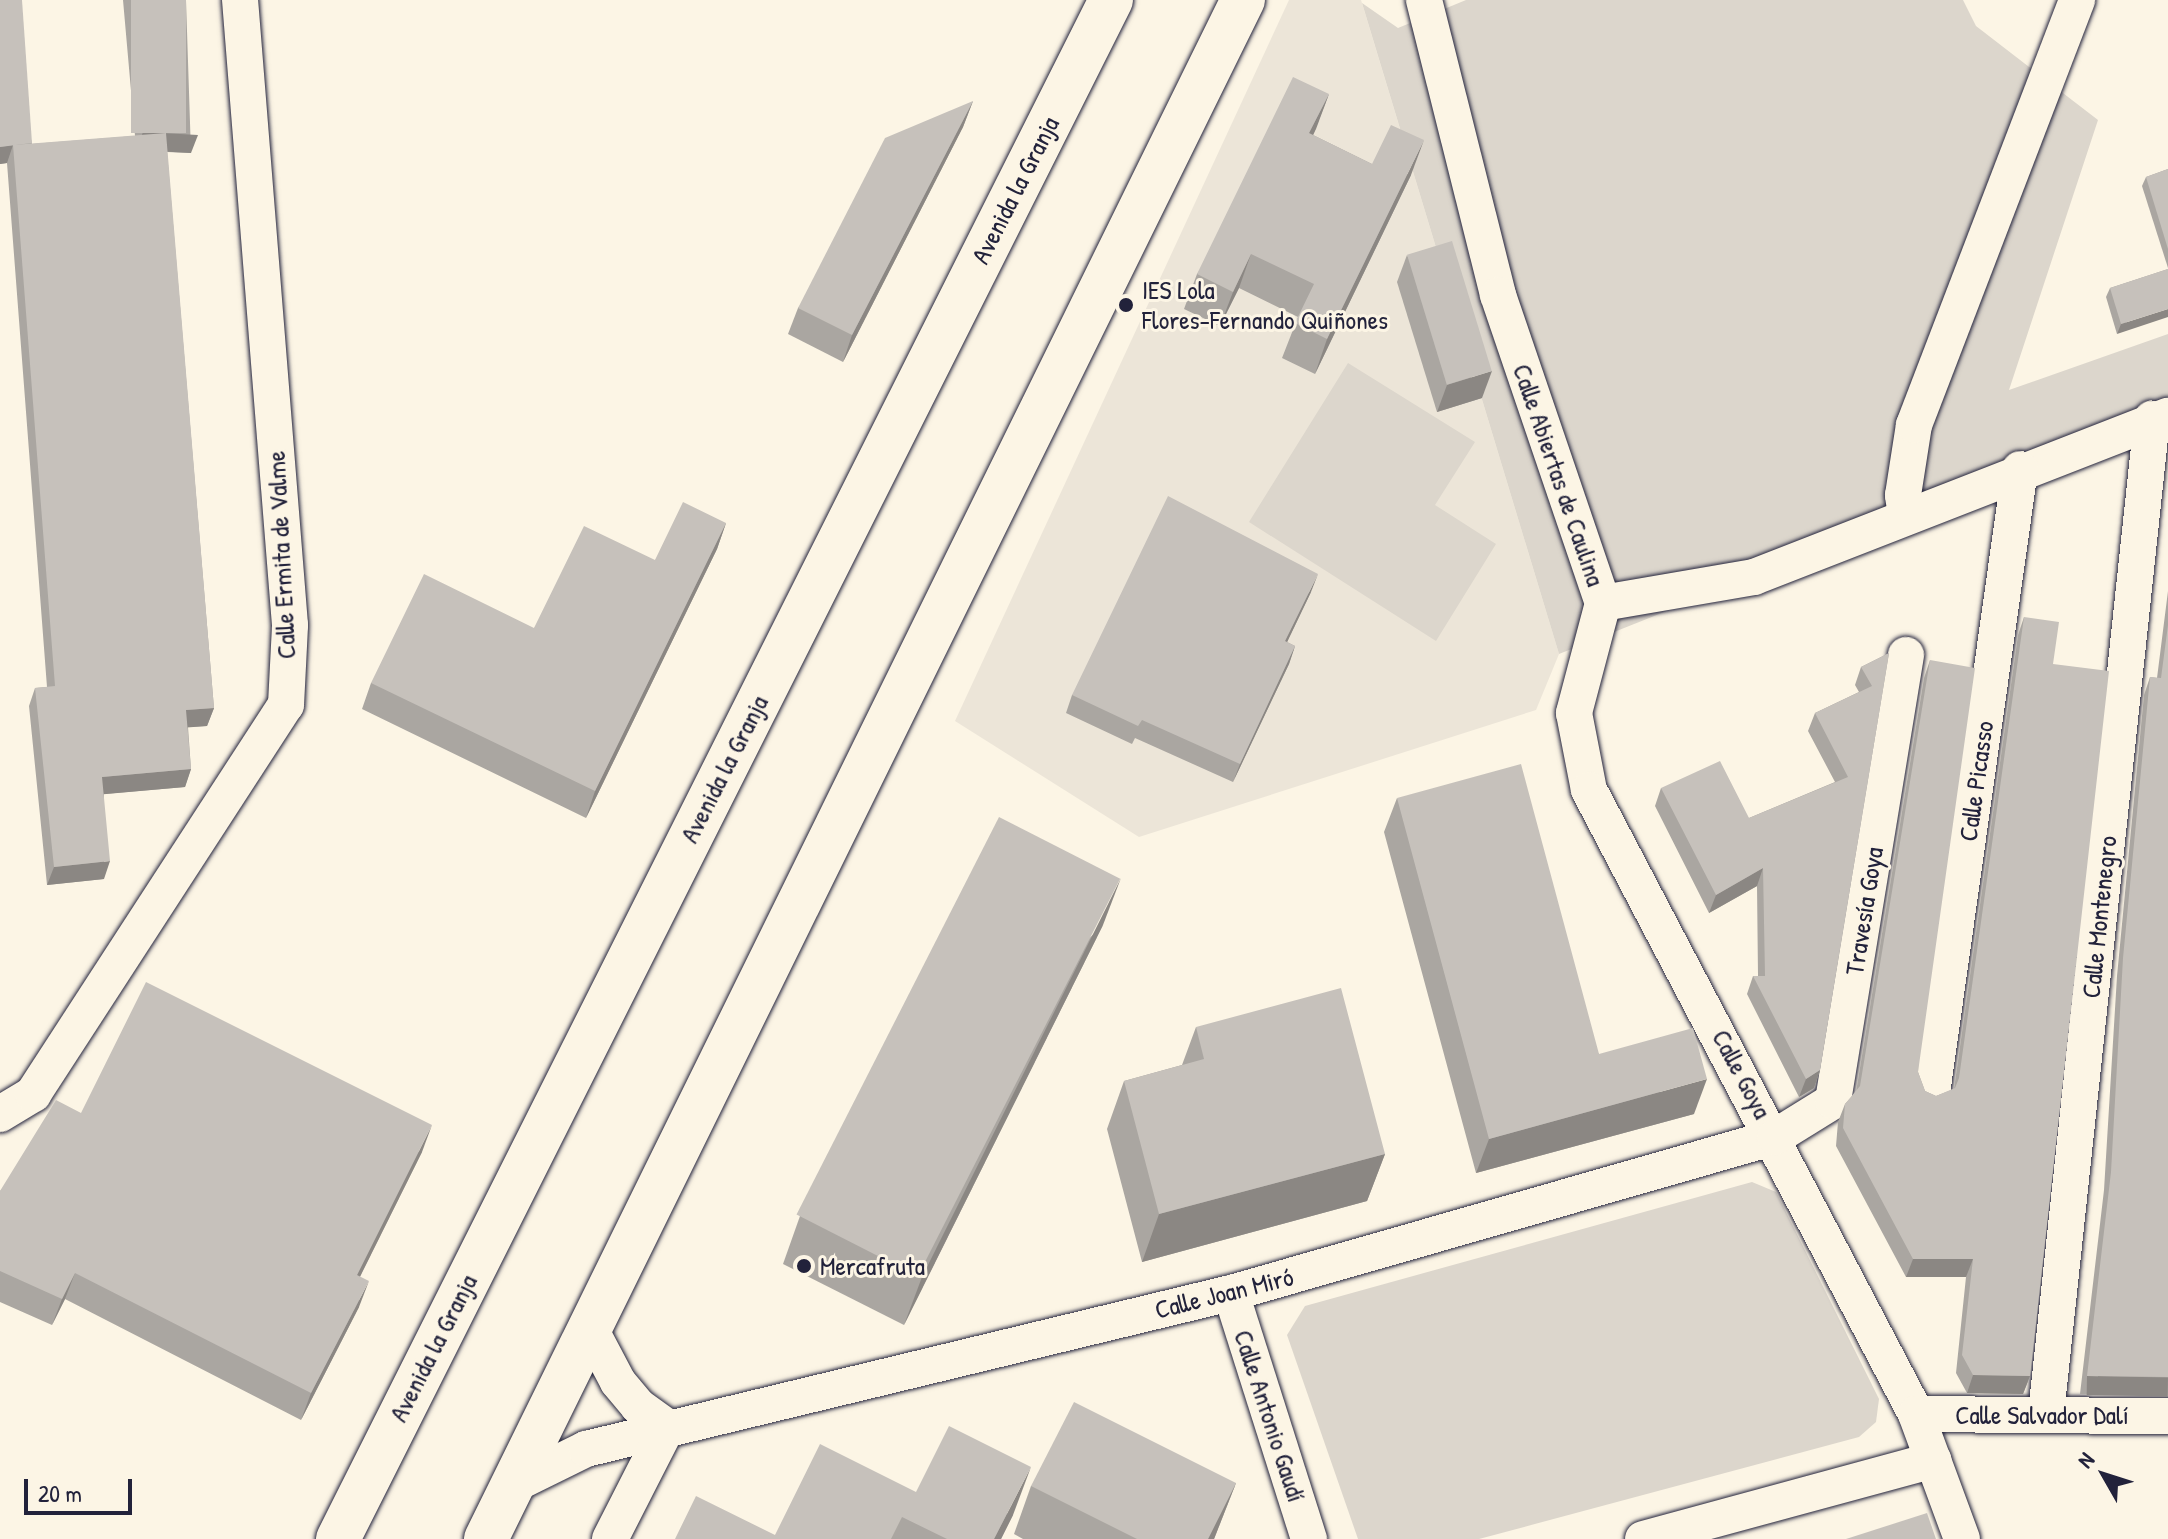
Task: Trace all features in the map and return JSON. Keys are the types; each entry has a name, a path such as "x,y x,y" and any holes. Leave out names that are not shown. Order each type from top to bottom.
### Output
{"main road":[{"path":"486,1539 588,1325 1243,0"},
{"name":"Avenida la Granja","path":"338,1539 1102,8"}],"street":[{"name":"Calle Ermita de Valme","path":"0,1114 33,1094 286,705 290,625 240,0"},
{"name":"Calle Abiertas de Caulina","path":"1424,0 1498,295 1603,603 1754,577 2020,469 2160,417"},
{"path":"1906,515 1903,495 1914,425 2077,0"},
{"name":"Calle Montenegro","path":"2046,1414 2160,417"},
{"name":"Calle Picasso","path":"1932,1093 2020,469"},
{"name":"Calle Goya","path":"1603,603 1574,713 1589,790 1775,1137 1916,1414 1962,1539"},
{"name":"Travesía Goya","path":"1775,1137 1833,1101 1906,655"},
{"name":"Calle Joan Miró","path":"511,1486 586,1449 1231,1293 1775,1137"},
{"name":"Calle Antonio Gaudí","path":"1231,1293 1309,1539"},
{"path":"588,1325 618,1382 638,1406 667,1427 610,1539"},
{"name":"Calle Salvador Dalí","path":"1916,1414 2168,1416"},
{"path":"1643,1539 1933,1460"}],"shaded area":[{"path":"1289,0 1361,0 1559,654 1536,710 1139,837 955,721"},
{"path":"1466,0 1963,0 1976,26 2098,120 2009,390 2168,334 2168,411 1900,499 1817,551 1559,654 1362,3 1398,28"},
{"path":"1348,363 1475,442 1435,505 1496,544 1436,641 1249,522"},
{"path":"1752,1182 1776,1192 1879,1399 1876,1422 1859,1437 1479,1539 1358,1539 1287,1335 1305,1306"}],"building":[{"path":"0,0 22,0 32,143 0,147"},
{"path":"131,0 186,0 186,133 131,133"},
{"path":"1293,77 1329,94 1309,133 1372,164 1391,125 1424,140 1327,339 1295,323 1314,284 1251,254 1233,292 1197,274"},
{"path":"973,101 852,335 798,308 885,138"},
{"path":"166,133 214,708 186,710 191,769 102,777 110,861 54,867 35,688 55,686 13,145"},
{"path":"2168,169 2168,249 2146,177"},
{"path":"1452,241 1492,371 1447,385 1407,255"},
{"path":"2168,269 2168,309 2121,324 2110,288"},
{"path":"1168,496 1318,574 1285,641 1295,646 1240,764 1142,720 1138,726 1072,695"},
{"path":"683,502 726,523 595,791 371,683 424,574 534,628 584,526 655,560"},
{"path":"2024,617 2059,622 2053,664 2109,671 2030,1376 1973,1375 1962,1355 1973,1259 1913,1259 1843,1128 1845,1104 1860,1086 1930,660 1975,668 1918,1072 1925,1091 1936,1096 1955,1088 1959,1078"},
{"path":"2168,625 2168,1377 2087,1376 2111,1172 2123,958 2150,677 2161,678"},
{"path":"1889,653 1820,1070 1806,1079 1753,976 1765,976 1763,868 1716,895 1661,788 1720,761 1749,818 1848,777 1815,713 1872,686 1861,667"},
{"path":"1521,764 1599,1054 1693,1028 1707,1079 1489,1139 1397,798"},
{"path":"999,817 1120,879 918,1276 797,1214"},
{"path":"146,982 432,1125 357,1275 369,1281 311,1393 75,1273 62,1299 0,1271 0,1191 56,1100 81,1113"},
{"path":"1341,988 1385,1154 1159,1214 1124,1081 1204,1059 1196,1027"},
{"path":"1074,1402 1236,1483 1208,1539 1137,1539 1031,1486"},
{"path":"949,1426 1031,1467 994,1539 947,1539 902,1517 891,1539 675,1539 696,1496 775,1535 820,1444 916,1492"},
{"path":"1927,1513 1936,1539 1846,1539"}],"place":[{"name":"IES Lola Flores-Fernando Quiñones","path":"1126,305"},
{"name":"Mercafruta","path":"804,1266"}]}
